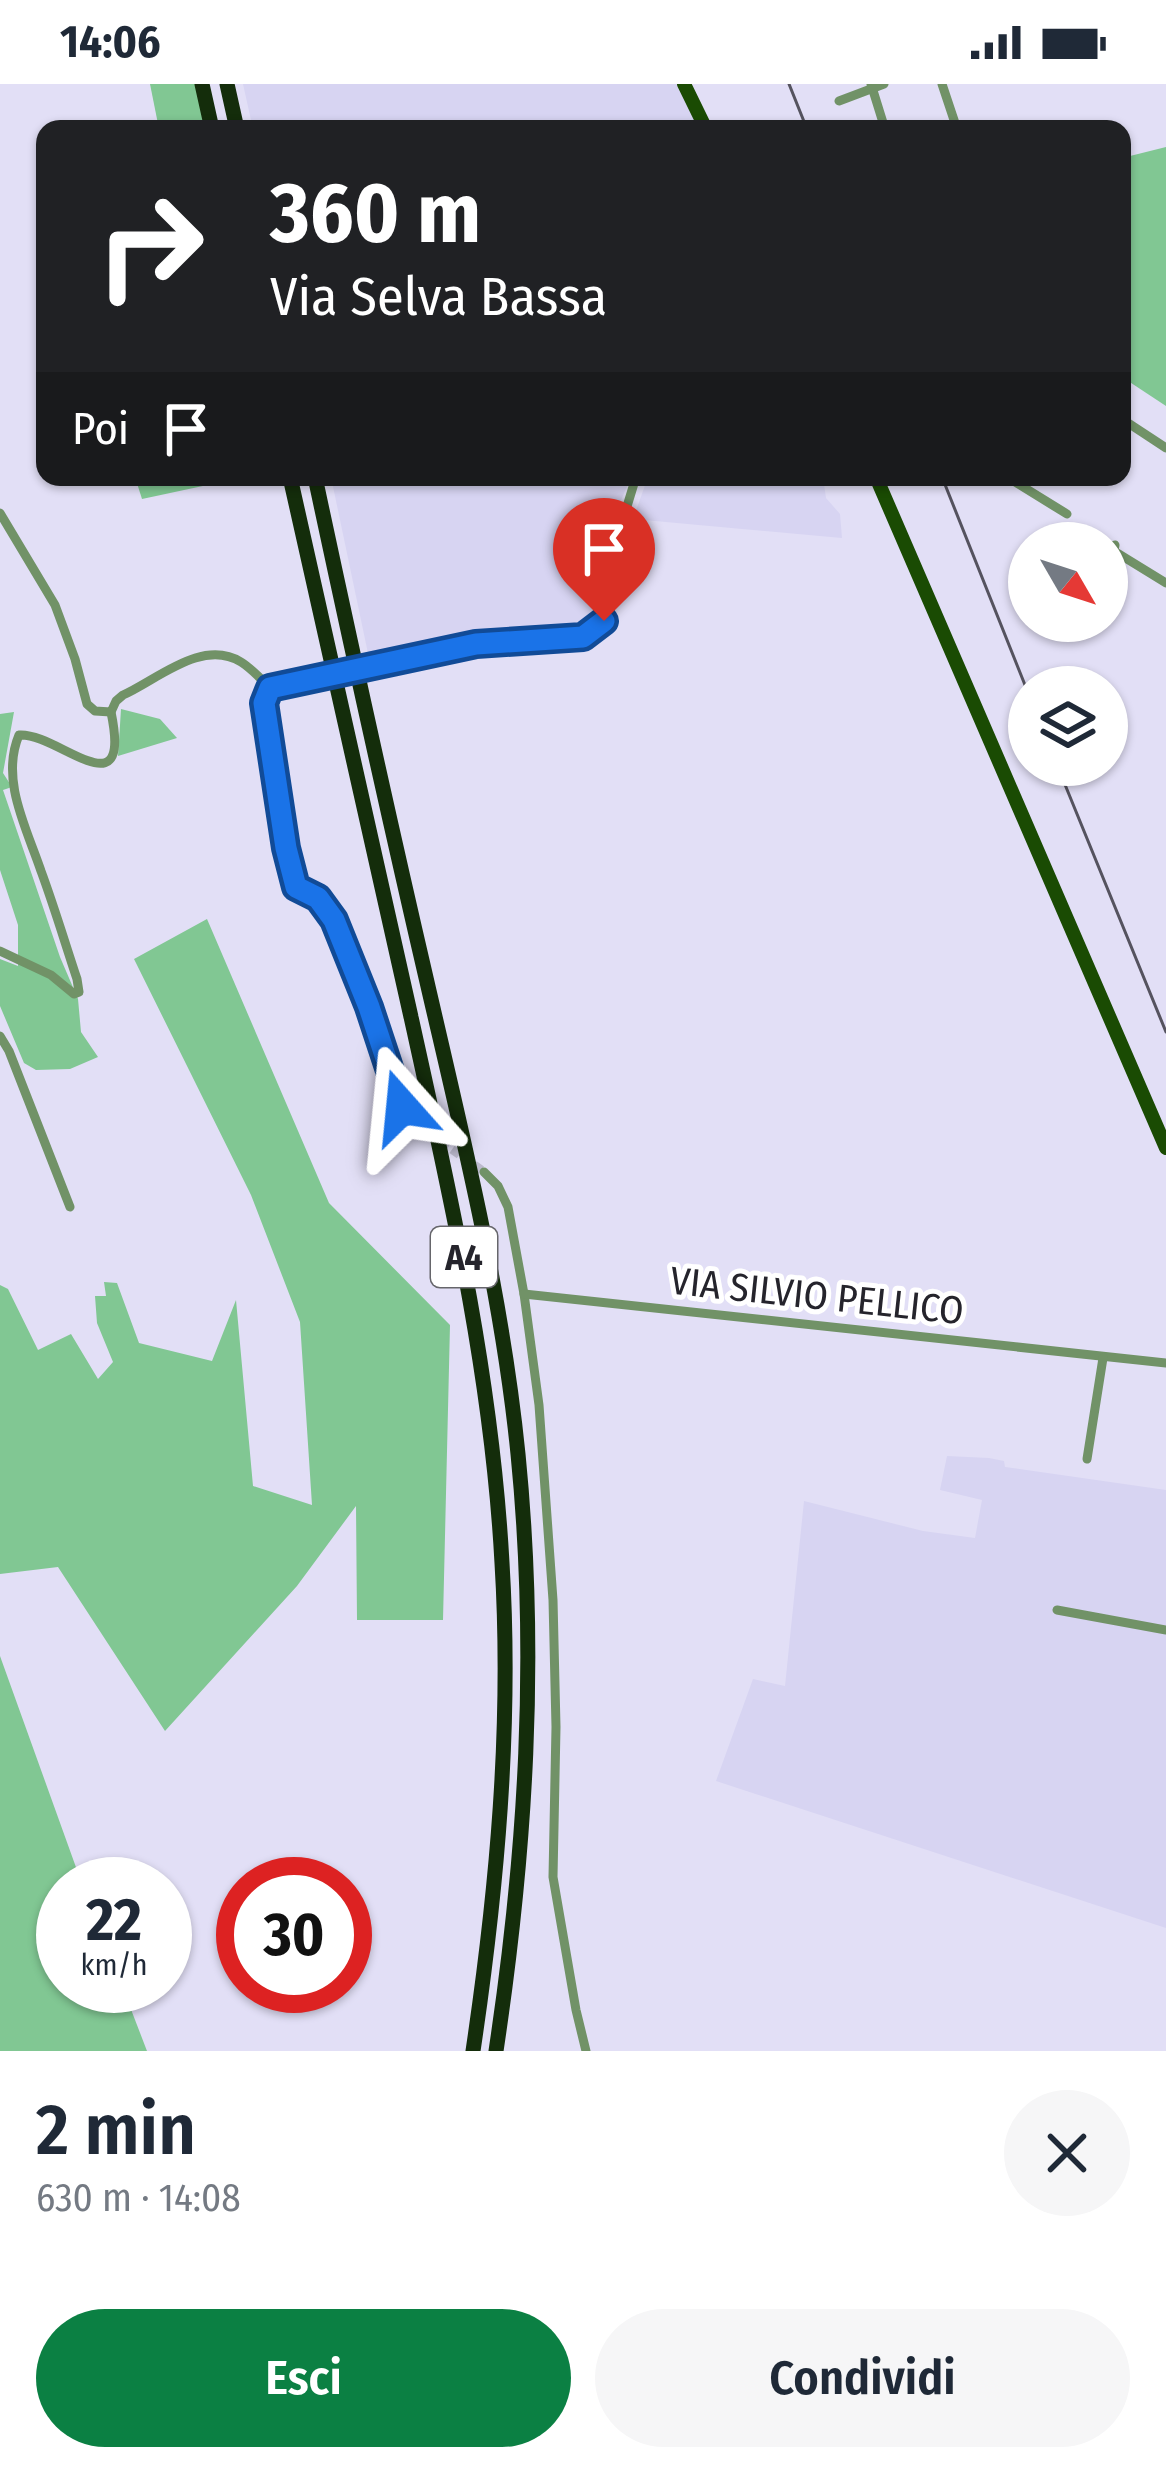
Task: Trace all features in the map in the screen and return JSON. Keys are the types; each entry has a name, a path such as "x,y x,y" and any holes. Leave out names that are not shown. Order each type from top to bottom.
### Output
{"highway":[{"path":"202,84 210,120"},
{"path":"227,84 235,120"},
{"name":"A4","path":"292,486 464,1256 492,1438 506,1684 497,1857 472,2051"},
{"name":"A4","path":"316,486 488,1256 518,1454 529,1627 527,1744 515,1920 496,2051"}],"main road":[{"path":"684,84 702,120"},
{"path":"880,486 1166,1148"}],"street":[{"path":"942,84 954,120"},
{"path":"839,101 876,85 883,120"},
{"path":"1131,425 1166,448"},
{"path":"270,688 476,644 583,637 610,611 613,552 633,486"},
{"path":"1022,486 1067,514"},
{"path":"0,513 56,605 87,704 95,711 111,712"},
{"path":"1128,560 1166,583"},
{"path":"0,951 51,975 74,994 79,992 43,875 15,804 13,752 19,735 43,738 91,764 107,761 113,748 111,712 116,701 175,667 211,655 240,661 270,688"},
{"path":"270,688 264,703 296,887 318,898 334,920 402,1107 419,1126"},
{"path":"0,1036 70,1207"},
{"path":"484,1172 508,1207 539,1405 553,1600 553,1877 586,2051"},
{"name":"VIA SILVIO PELLICO","path":"524,1294 1166,1363"},
{"path":"1087,1459 1103,1358"},
{"path":"1057,1610 1166,1630"}],"shaded area":[{"path":"243,84 686,84 704,120 251,120"},
{"path":"333,486 627,486 606,535 606,594 591,627 580,632 467,640 370,663"},
{"path":"645,486 824,486 826,498 840,514 842,538 633,519"},
{"path":"947,1456 989,1458 1004,1461 1005,1467 1166,1490 1166,1928 716,1781 753,1679 785,1686 804,1501 923,1531 975,1538 982,1500 940,1490"}],"green space":[{"path":"150,84 197,84 205,120 157,120"},
{"path":"1166,147 1166,406 1131,383 1131,156"},
{"path":"138,486 203,486 142,499"},
{"path":"121,709 160,719 177,738 118,756"},
{"path":"14,712 3,773 12,787 3,790 78,999 81,1032 98,1057 70,1069 36,1070 24,1063 0,1006 0,959 18,966 18,925 0,870 0,714"},
{"path":"207,919 329,1203 450,1325 443,1620 357,1620 356,1506 297,1586 165,1731 58,1567 0,1574 0,1285 8,1289 38,1350 71,1334 98,1379 113,1362 97,1323 95,1296 106,1296 104,1282 117,1283 139,1343 212,1361 236,1300 253,1486 312,1505 300,1322 251,1195 134,959"},
{"path":"0,1656 72,1857 36,1857 36,2013 132,2013 147,2051 0,2051"}],"tunnel":[{"path":"419,1126 484,1172"}],"railway":[{"path":"789,84 803,120"},
{"path":"946,486 1017,666"},
{"path":"1066,786 1166,1032"}],"route":[{"path":"402,1107 334,920 318,898 296,887 264,703 270,688 476,644 583,637 604,621"}]}
